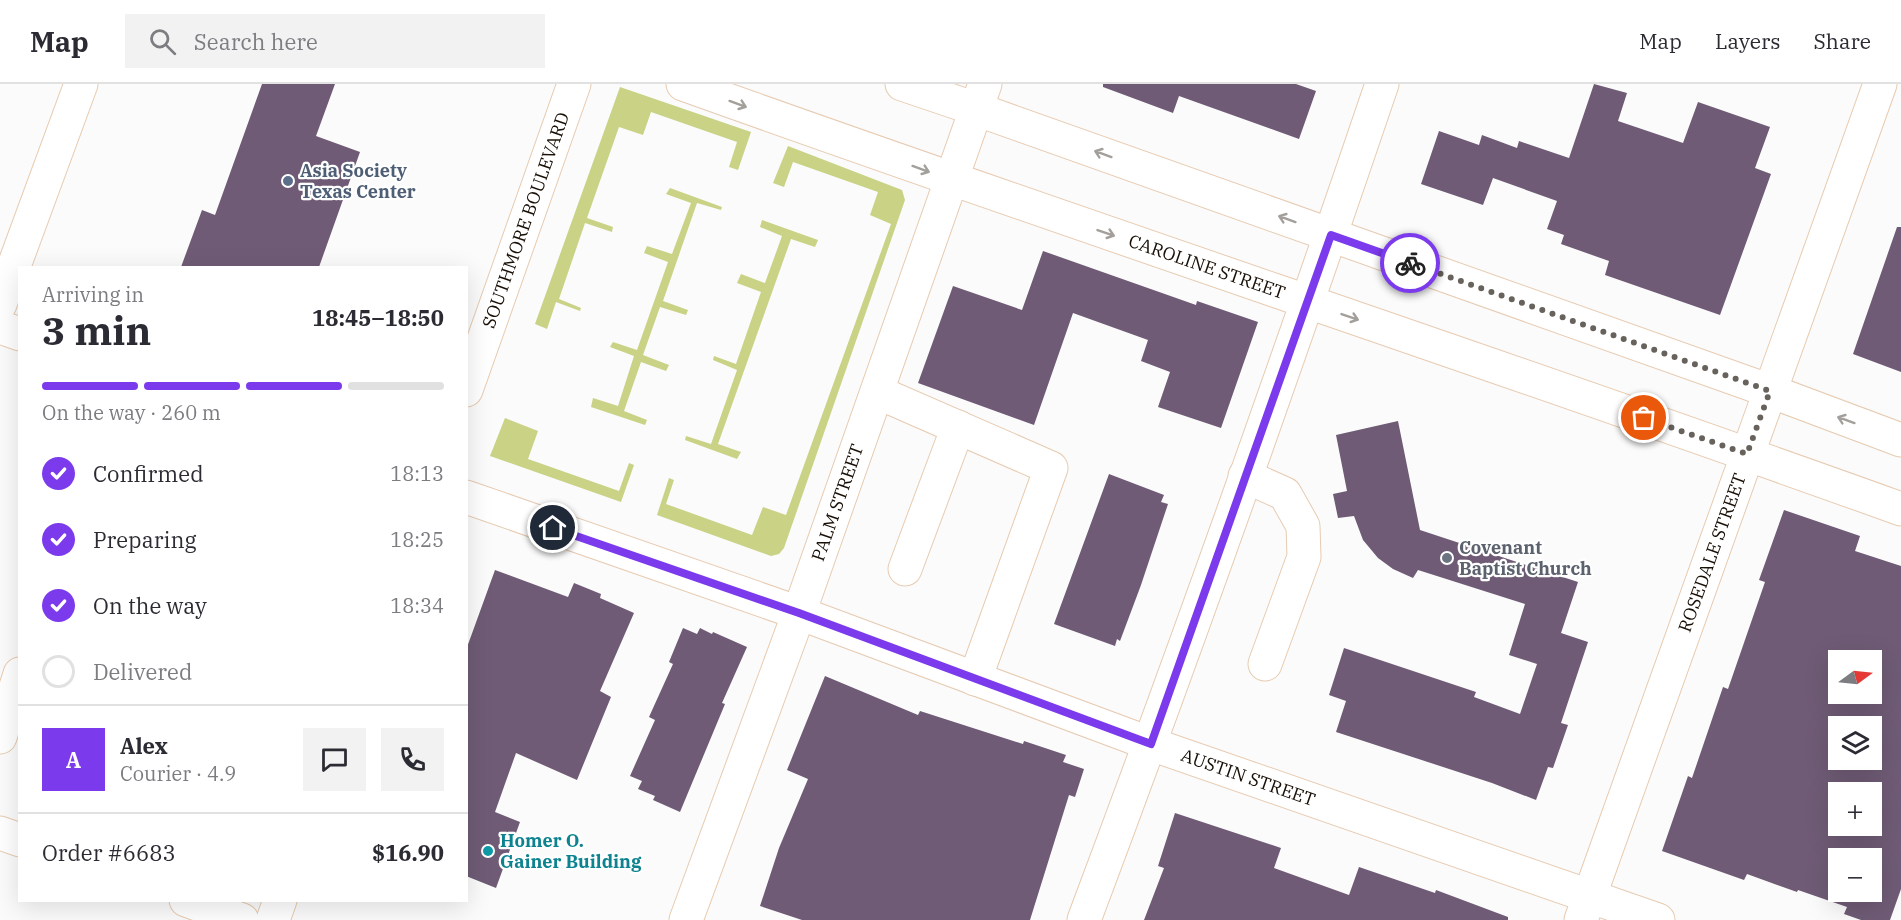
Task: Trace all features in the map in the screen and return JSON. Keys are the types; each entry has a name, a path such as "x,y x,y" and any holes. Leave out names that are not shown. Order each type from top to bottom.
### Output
{"street":[{"path":"0,304 81,84"},
{"name":"SOUTHMORE BOULEVARD","path":"468,384 574,84"},
{"name":"CAROLINE STREET","path":"683,84 952,180 1901,509"},
{"path":"902,84 980,96 1331,235 1901,440"},
{"path":"1084,920 1151,744 1382,84"},
{"name":"ROSEDALE STREET","path":"1585,908 1880,84"},
{"name":"PALM STREET","path":"686,920 799,613 980,96"},
{"path":"0,327 18,333"},
{"path":"877,392 1051,468 975,679"},
{"path":"905,568 958,427"},
{"path":"1245,476 1285,494 1303,526 1304,557 1265,664"},
{"name":"AUSTIN STREET","path":"468,498 799,613 1585,908 1658,920"},
{"path":"0,738 18,680"},
{"path":"0,833 18,839"},
{"path":"192,902 242,920"},
{"path":"273,920 279,902"}],"green space":[{"path":"620,87 751,132 738,170 729,167 737,142 651,112 643,135 619,127 587,218 613,227 612,232 585,223 559,299 581,308 580,311 556,302 547,329 535,324"},
{"path":"788,146 902,190 905,200 784,548 779,554 771,556 657,515 669,478 674,480 666,504 752,535 763,507 786,515 891,224 870,215 878,192 793,162 784,187 773,183"},
{"path":"670,188 722,207 721,210 697,203 663,301 688,310 686,315 660,307 643,355 669,365 666,371 641,362 624,411 647,420 645,425 591,407 593,398 618,406 634,356 610,347 613,342 637,350 668,262 644,253 647,246 672,254 691,203 666,194"},
{"path":"762,220 818,240 815,247 791,239 718,444 741,452 737,459 685,440 686,436 711,444 737,370 713,360 714,356 736,364 761,292 737,283 741,274 765,283 782,236 760,227"},
{"path":"505,418 538,431 528,459 619,491 629,463 634,465 621,502 490,456"}],"building":[{"name":"Asia Society Texas Center","path":"262,84 335,84 316,136 360,152 319,266 181,266 202,210 215,215"},
{"path":"1103,84 1296,84 1316,91 1299,139 1179,96 1173,113 1103,87"},
{"path":"1594,84 1627,93 1618,121 1683,143 1698,102 1770,127 1755,168 1771,174 1720,315 1605,275 1609,261 1561,244 1564,235 1547,229 1557,201 1493,178 1483,205 1421,184 1439,131 1479,145 1482,135 1517,148 1519,141 1569,158"},
{"path":"1897,227 1901,227 1901,372 1853,354"},
{"path":"1043,251 1196,305 1197,301 1258,322 1221,428 1158,407 1170,372 1141,361 1148,340 1073,313 1034,425 918,383 953,286 1022,310"},
{"path":"1398,421 1420,530 1578,582 1561,633 1588,642 1561,723 1568,725 1553,768 1548,767 1536,800 1492,783 1336,732 1346,701 1329,695 1344,648 1476,692 1474,697 1520,714 1537,664 1509,655 1525,604 1418,570 1413,578 1393,569 1378,558 1363,540 1354,516 1338,518 1333,494 1347,491 1336,435"},
{"path":"1109,474 1164,495 1161,502 1168,504 1141,585 1120,641 1117,639 1115,646 1054,624"},
{"path":"1784,510 1860,536 1855,551 1901,566 1901,889 1890,920 1861,920 1844,914 1847,907 1833,902 1882,902 1882,848 1828,848 1828,900 1747,874 1744,880 1662,851 1688,776 1692,778 1723,687 1728,689 1765,582 1759,580"},
{"path":"495,570 568,597 574,583 601,594 600,598 634,613 600,691 611,697 577,780 516,753 495,812 520,822 496,888 468,877 468,644"},
{"path":"683,628 697,634 700,628 747,647 722,703 725,704 680,812 653,800 655,796 638,789 642,781 630,776 655,720 649,717 673,664 669,662"},
{"path":"825,676 918,715 920,711 1023,744 1024,741 1066,755 1063,762 1084,769 1075,797 1069,795 1030,920 802,920 760,906 779,848 808,779 787,770"},
{"path":"1175,813 1281,848 1274,868 1349,895 1359,867 1435,893 1436,890 1508,917 1508,920 1144,920 1164,868 1158,866"}],"way so far":[{"path":"1410,263 1770,391 1747,454 1644,418"}],"place":[{"name":"Asia Society Texas Center","path":"288,181"},
{"name":"Covenant Baptist Church","path":"1447,558"},
{"name":"Homer O. Gainer Building","path":"488,851"}],"route":[{"path":"553,528 799,613 1151,744 1331,235 1410,263"}]}
